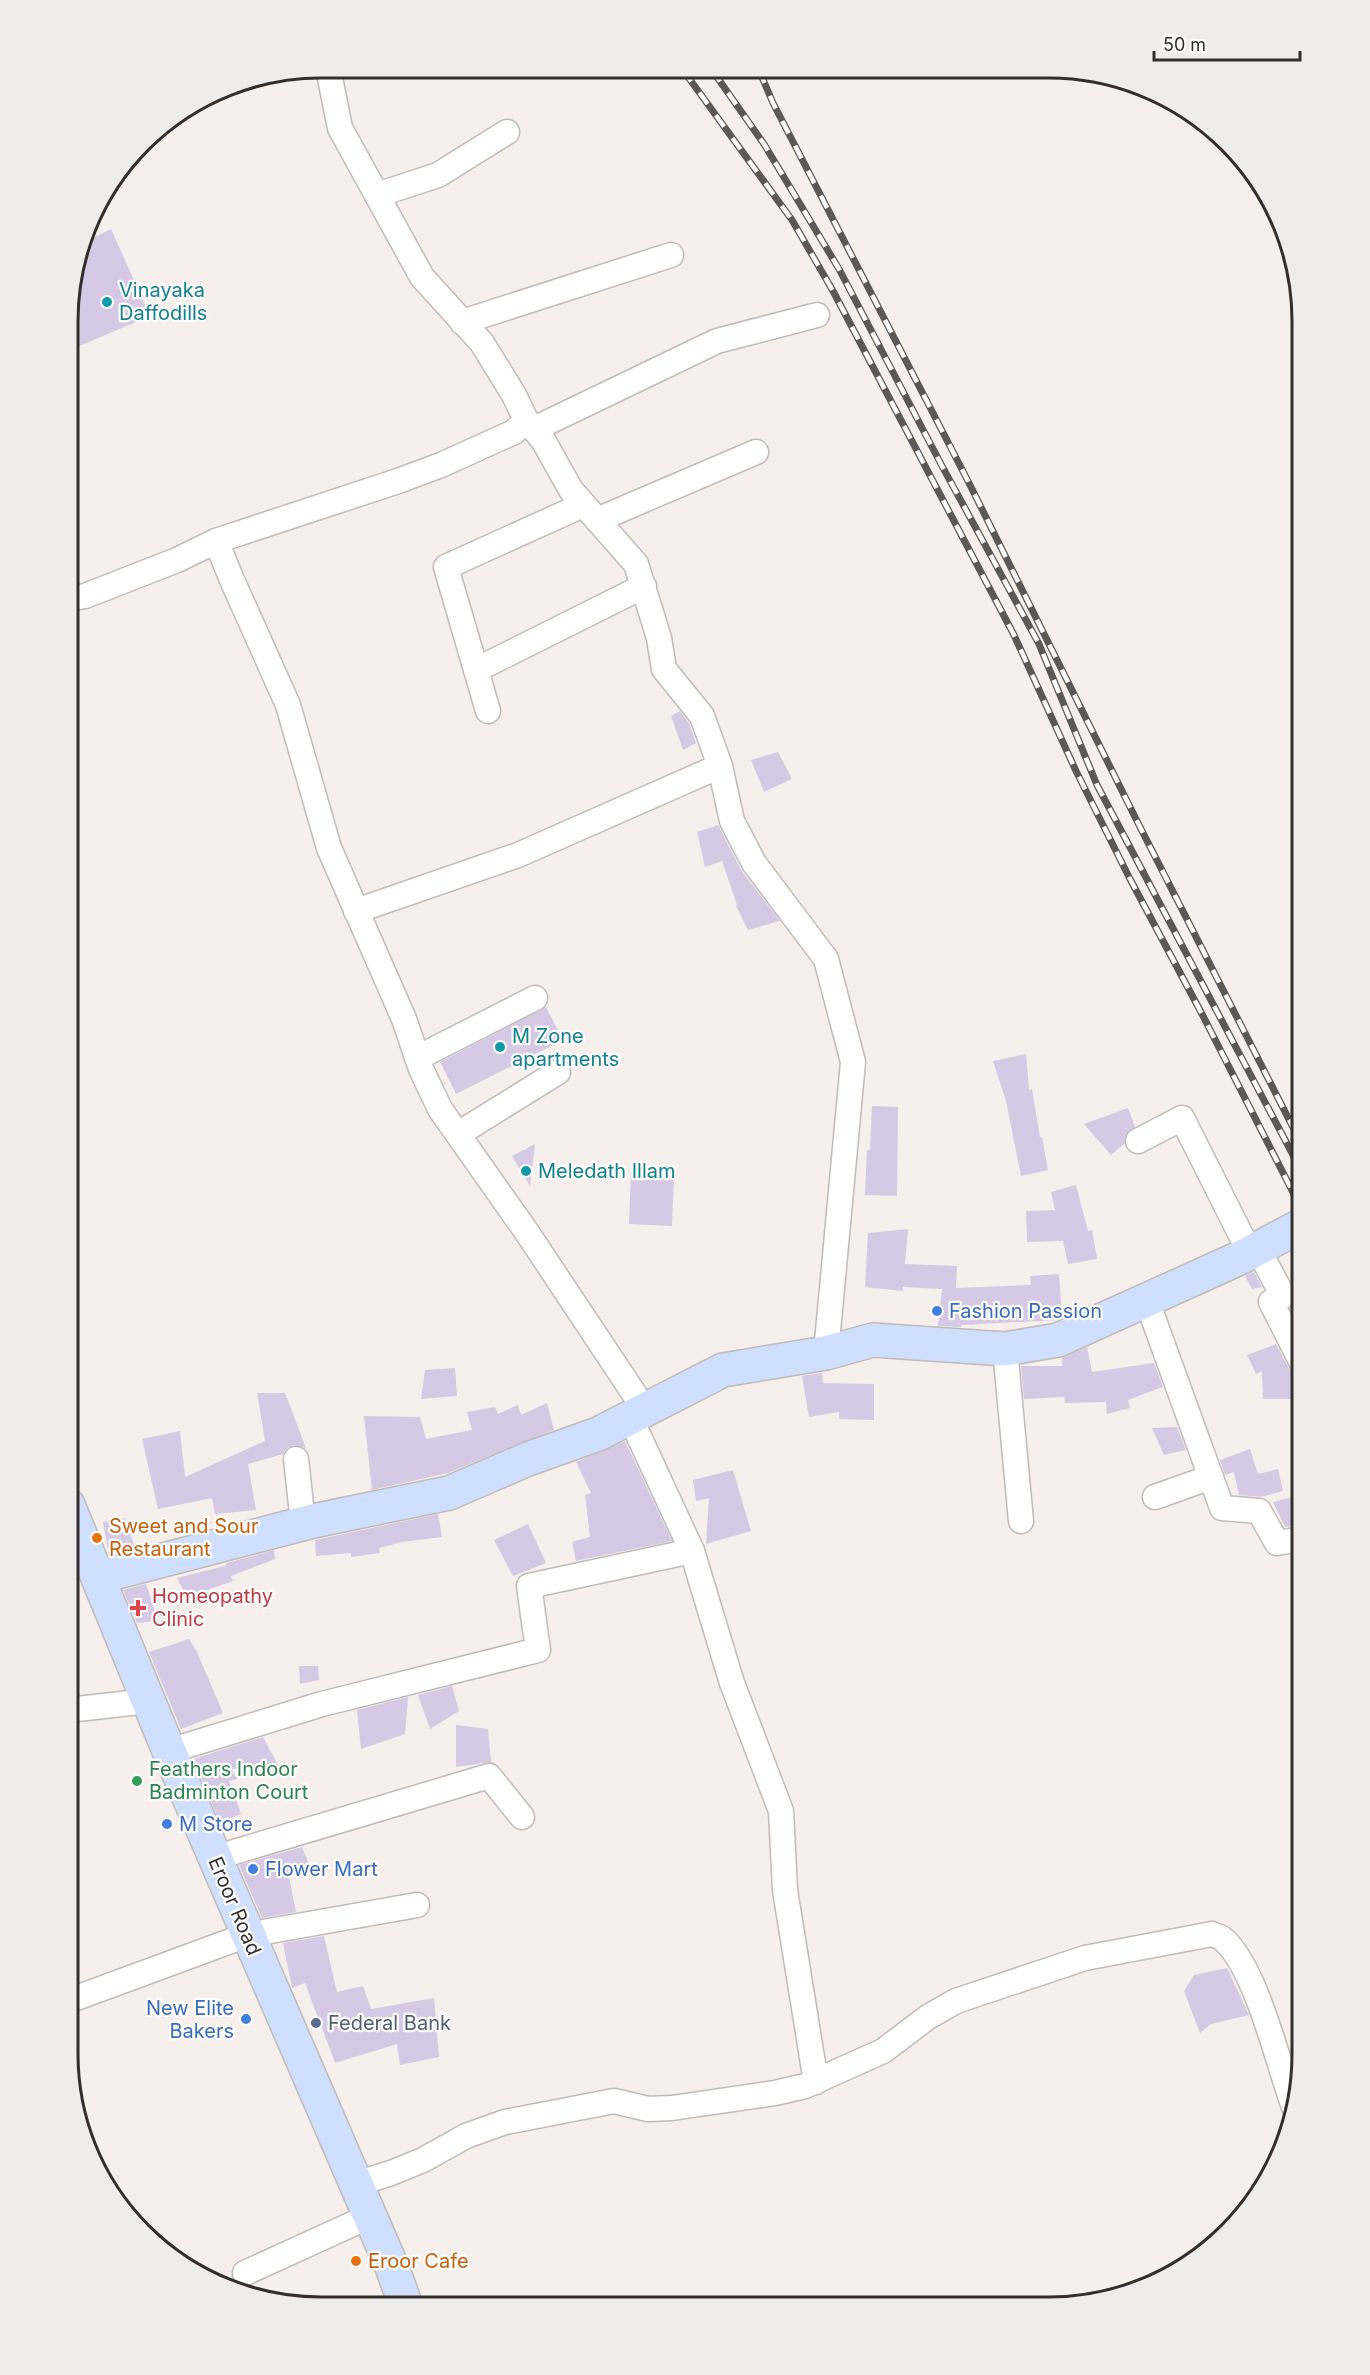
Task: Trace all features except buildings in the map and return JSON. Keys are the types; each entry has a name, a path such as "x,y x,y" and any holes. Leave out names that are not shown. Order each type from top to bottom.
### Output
{"main road":[{"path":"98,1577 303,1523 449,1493 528,1459 598,1434 723,1370 826,1353 873,1340 1005,1349 1058,1340 1254,1251 1292,1230"},
{"name":"Eroor Road","path":"78,1529 214,1858 370,2216 402,2297"}],"street":[{"path":"330,78 340,128 422,277 482,343 530,425 543,440 571,490 636,564 659,638 664,669 702,716 720,766 732,820 754,863 826,959 853,1062 826,1353"},
{"path":"377,195 438,175 507,132"},
{"path":"462,322 671,255"},
{"path":"78,597 177,560 216,541 398,481 717,341 817,315"},
{"path":"488,711 446,567 756,452"},
{"path":"216,541 288,705 323,831 440,1109 637,1413 692,1551 732,1683 781,1811 785,1890 816,2082"},
{"path":"476,670 644,586"},
{"path":"356,911 518,855 720,766"},
{"path":"417,1058 536,998"},
{"path":"458,1134 558,1072"},
{"path":"1138,1141 1182,1118 1254,1251 1282,1296 1271,1302 1292,1343"},
{"path":"1147,1301 1222,1508 1259,1511 1277,1543 1292,1541"},
{"path":"1005,1349 1021,1521"},
{"path":"296,1459 303,1523"},
{"path":"1155,1497 1211,1477"},
{"path":"169,1751 322,1704 538,1650 529,1586 692,1551"},
{"path":"78,1709 148,1701"},
{"path":"214,1858 489,1776 522,1817"},
{"path":"78,1997 247,1935 417,1905"},
{"path":"356,2184 412,2164 466,2136 515,2120 614,2101 648,2109 701,2105 775,2093 816,2082 883,2051 928,2017 956,2001 1085,1958 1212,1934 1223,1939 1237,1957 1255,1993 1289,2092"},
{"path":"245,2273 370,2216"}],"railway":[{"path":"689,78 792,220 833,291 1014,635 1076,771 1130,879 1292,1190"},
{"path":"718,78 764,144 839,269 942,466 1039,644 1097,785 1292,1153"},
{"path":"762,78 773,103 968,481 1292,1125"}],"place":[{"name":"Vinayaka Daffodills","path":"107,302"},
{"name":"M Zone apartments","path":"500,1047"},
{"name":"Meledath Illam","path":"526,1171"},
{"name":"Fashion Passion","path":"937,1311"},
{"name":"Sweet and Sour Restaurant","path":"97,1538"},
{"name":"Homeopathy Clinic","path":"138,1608"},
{"name":"Feathers Indoor Badminton Court","path":"137,1781"},
{"name":"M Store","path":"167,1824"},
{"name":"Flower Mart","path":"253,1869"},
{"name":"New Elite Bakers","path":"246,2019"},
{"name":"Federal Bank","path":"316,2023"},
{"name":"Eroor Cafe","path":"356,2261"}]}
